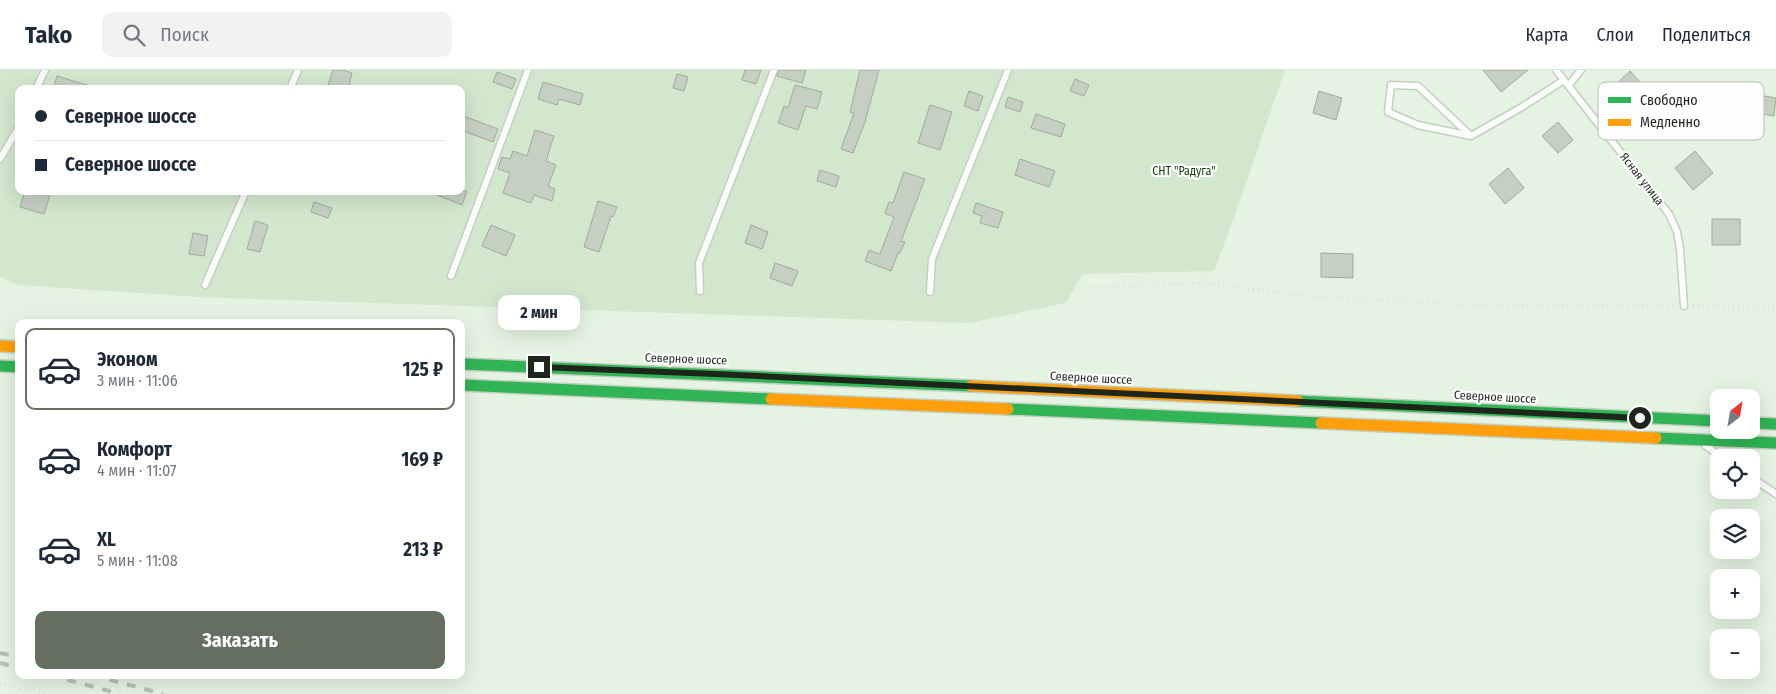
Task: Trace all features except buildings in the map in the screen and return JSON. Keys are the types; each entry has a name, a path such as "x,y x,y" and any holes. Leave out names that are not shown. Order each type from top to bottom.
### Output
{"main road":[{"path":"0,346 15,347"},
{"name":"Северное шоссе","path":"465,364 715,374 1710,422"},
{"path":"0,366 15,367"},
{"path":"465,385 1776,443"},
{"path":"1760,423 1776,424"}],"lane":[{"path":"38,85 45,70"},
{"path":"292,85 298,70"},
{"path":"451,276 528,70"},
{"path":"700,291 699,262 774,70"},
{"path":"930,292 932,259 1008,70"},
{"name":"Ясная улица","path":"1556,70 1598,124"},
{"path":"1471,136 1418,86 1391,85 1388,112 1418,125 1471,136 1566,83 1581,70"},
{"path":"0,158 15,134"},
{"name":"Ясная улица","path":"1611,140 1669,214 1677,232 1684,306"},
{"path":"206,285 244,195"},
{"path":"1695,438 1710,449"},
{"path":"1760,483 1776,494"}],"path":[{"path":"1200,283 1223,214 1249,124 1271,70"},
{"path":"0,256 11,263 60,268 114,284 206,285 268,269 451,276 589,277 793,304 904,311 930,292 974,284 1084,288 1200,283 1316,297 1469,305 1776,307"},
{"path":"0,684 46,694"}],"green space":[{"name":"СНТ \"Радуга\"","path":"0,70 1285,70 1214,271 1082,274 1066,303 968,323 198,297 19,285 0,277"}],"railway":[{"path":"0,653 15,656"},
{"path":"0,663 15,667"},
{"path":"65,679 120,694"},
{"path":"107,679 163,694"}],"traffic: fast":[{"path":"465,364 971,386"},
{"path":"0,366 15,367"},
{"path":"465,385 771,399"},
{"path":"1298,401 1710,421"},
{"path":"1008,409 1321,423"},
{"path":"1760,423 1776,424"},
{"path":"1656,438 1776,443"}],"traffic: slow":[{"path":"0,346 15,347"},
{"path":"971,386 1298,401"},
{"path":"771,399 1008,409"},
{"path":"1321,423 1656,438"}],"route":[{"path":"539,367 1640,418"}]}
